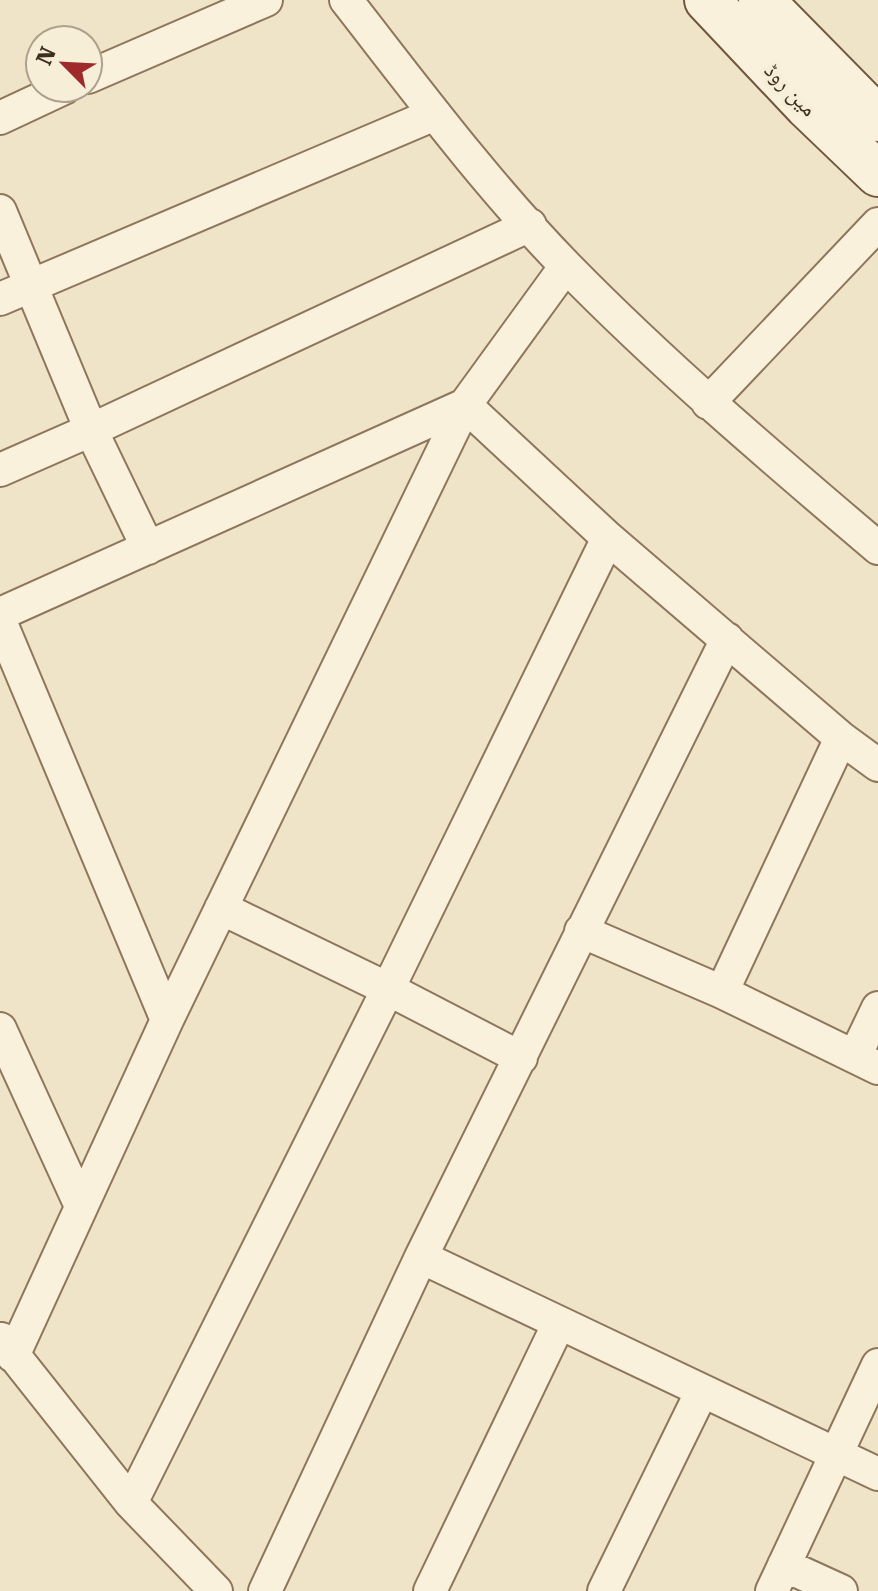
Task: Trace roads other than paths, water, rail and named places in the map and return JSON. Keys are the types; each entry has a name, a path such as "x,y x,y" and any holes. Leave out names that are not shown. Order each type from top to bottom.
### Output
{"main road":[{"name":"مین روڈ","path":"707,0 807,106 878,174"},
{"name":"مین روڈ","path":"761,0 878,119"}],"street":[{"path":"104,70 266,0"},
{"path":"346,0 435,114 566,266 708,403 878,548"},
{"path":"0,118 30,104"},
{"path":"0,299 435,114"},
{"path":"0,211 91,430 148,548"},
{"path":"708,403 878,224"},
{"path":"0,470 530,225"},
{"path":"216,1591 131,1503 6,1346 81,1206 167,1020 465,405 566,266"},
{"path":"465,405 608,538 841,738 878,765"},
{"path":"0,614 465,405"},
{"path":"131,1503 388,989 608,538"},
{"path":"0,621 167,1020"},
{"path":"265,1591 421,1257 727,639"},
{"path":"722,992 841,738"},
{"path":"221,908 521,1058"},
{"path":"581,931 722,992 867,1062 878,1008"},
{"path":"0,1029 81,1206"},
{"path":"421,1257 878,1474"},
{"path":"430,1591 559,1323"},
{"path":"841,1591 778,1578 878,1365"},
{"path":"604,1591 702,1391"}]}
